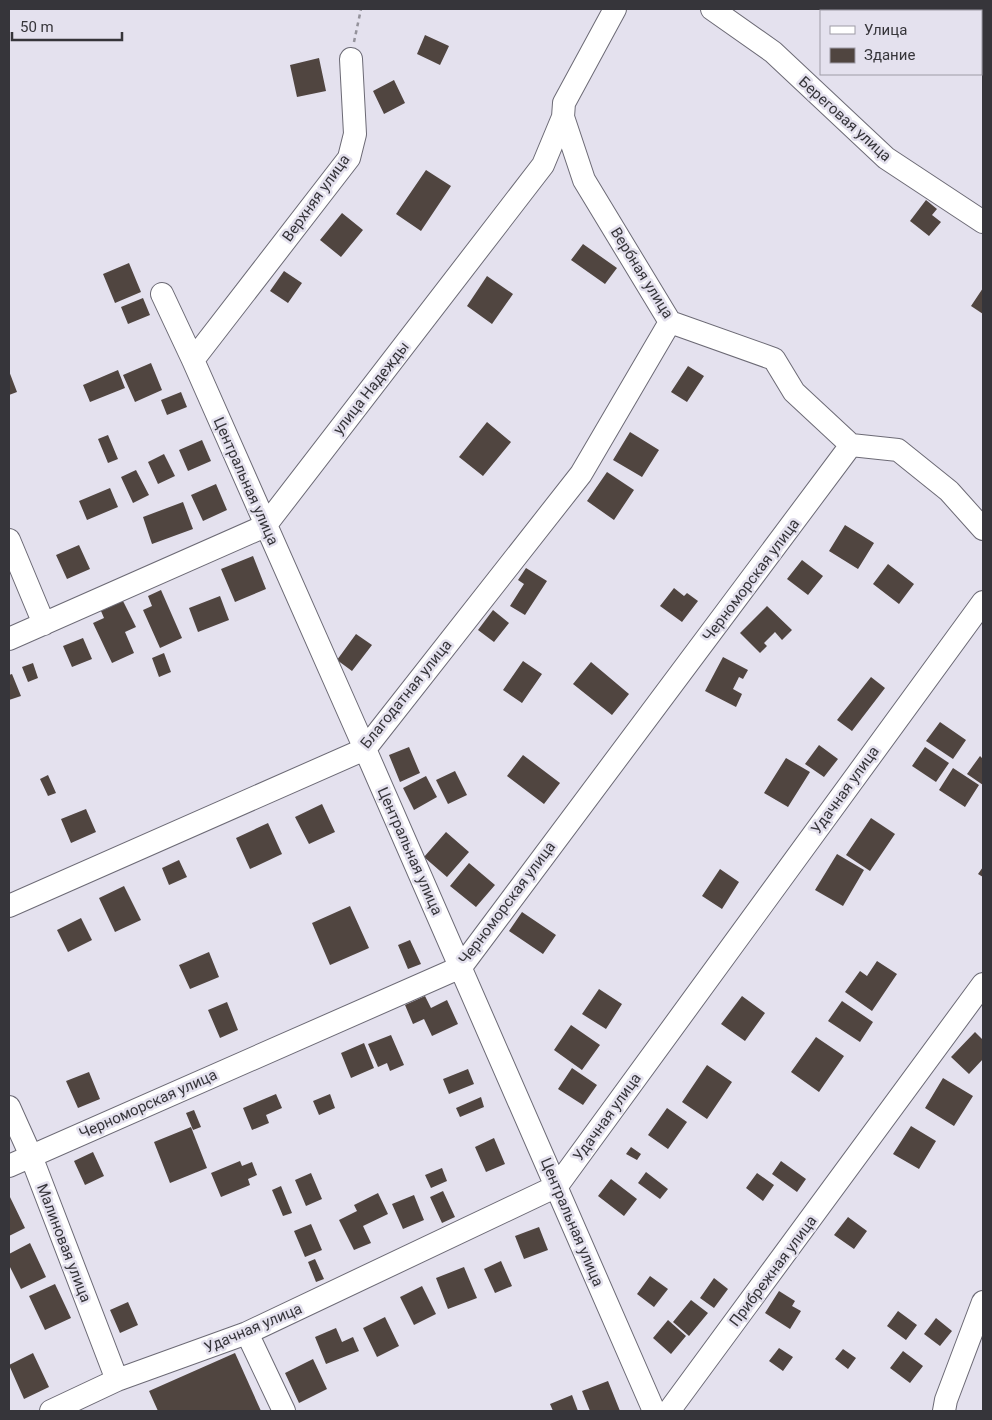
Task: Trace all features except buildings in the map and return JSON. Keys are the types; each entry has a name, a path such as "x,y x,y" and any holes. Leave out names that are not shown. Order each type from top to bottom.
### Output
{"street":[{"name":"улица Надежды","path":"9,639 265,526 543,165 563,117 564,103 615,9"},
{"name":"Береговая улица","path":"712,9 773,52 886,158 983,222"},
{"name":"Верхняя улица","path":"193,360 349,158 356,134 351,59"},
{"name":"Вербная улица","path":"563,117 584,180 670,322 774,359 794,392 851,445"},
{"name":"Центральная улица","path":"162,294 365,749 654,1411"},
{"name":"Благодатная улица","path":"9,906 365,749 581,474 670,322"},
{"path":"851,445 898,450 949,492 983,529"},
{"name":"Черноморская улица","path":"9,1166 461,967 851,445"},
{"path":"9,540 44,624"},
{"name":"Удачная улица","path":"51,1411 118,1380 247,1333 557,1186 983,602"},
{"name":"Прибрежная улица","path":"669,1411 983,984"},
{"name":"Малиновая улица","path":"9,1107 31,1156 118,1380"},
{"path":"944,1411 946,1400 983,1302"},
{"path":"247,1333 284,1411"}],"path":[{"path":"351,59 361,9"}]}
